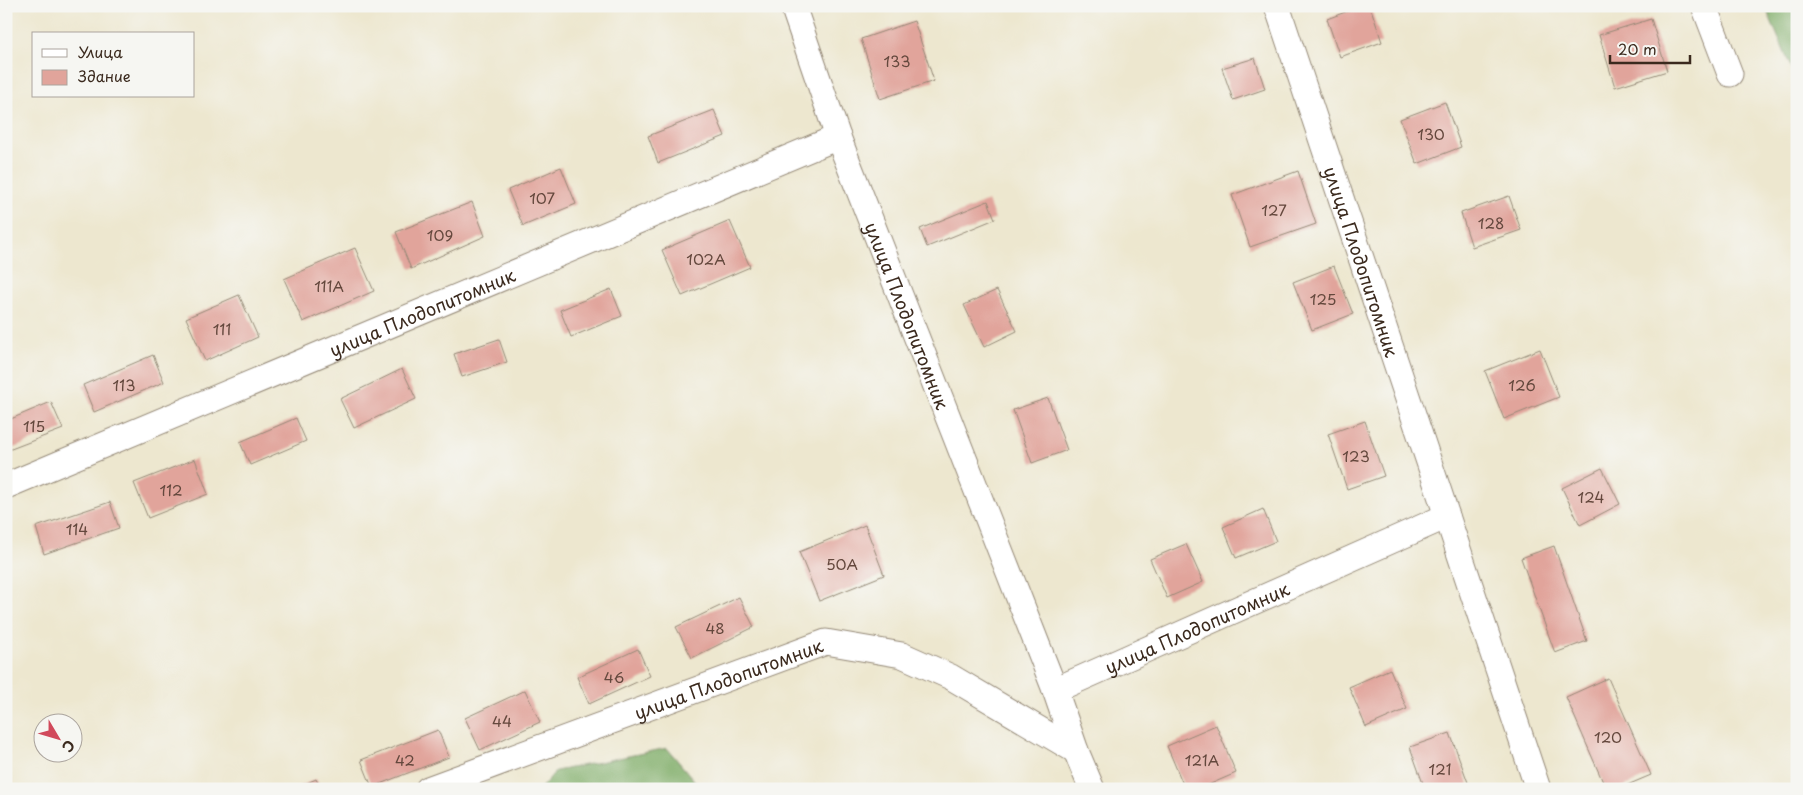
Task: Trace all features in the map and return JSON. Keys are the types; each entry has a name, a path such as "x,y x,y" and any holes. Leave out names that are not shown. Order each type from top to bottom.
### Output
{"street":[{"name":"улица Плодопитомник","path":"793,6 838,137 1092,789"},
{"name":"улица Плодопитомник","path":"1277,6 1538,789"},
{"path":"1704,6 1730,74"},
{"name":"улица Плодопитомник","path":"6,486 838,137"},
{"name":"улица Плодопитомник","path":"1055,690 1448,516"},
{"name":"улица Плодопитомник","path":"428,789 826,642 902,655 951,677 1076,751"}],"green space":[{"path":"1765,6 1797,6 1797,82"},
{"path":"667,748 698,785 697,789 540,789 556,771"}],"building":[{"path":"1361,6 1370,6 1382,42 1340,57 1327,19"},
{"path":"1651,19 1667,71 1615,87 1599,35"},
{"path":"914,21 934,81 880,99 861,39"},
{"path":"1255,58 1265,89 1233,100 1222,68"},
{"path":"1445,102 1461,147 1417,164 1400,119"},
{"path":"714,110 725,136 658,163 648,136"},
{"path":"561,167 576,204 523,226 508,190"},
{"path":"1298,171 1316,224 1250,247 1232,195"},
{"path":"1509,196 1521,230 1472,247 1461,213"},
{"path":"988,201 995,219 927,247 920,229"},
{"path":"472,202 485,236 411,269 396,232"},
{"path":"730,221 750,267 682,296 662,250"},
{"path":"355,248 374,291 303,322 284,279"},
{"path":"1334,266 1353,314 1312,330 1293,282"},
{"path":"611,289 622,316 571,337 560,310"},
{"path":"997,290 1017,331 984,347 964,305"},
{"path":"239,295 258,337 205,361 186,318"},
{"path":"499,339 507,362 462,377 454,354"},
{"path":"1540,349 1559,397 1504,419 1485,371"},
{"path":"153,355 164,382 94,412 83,385"},
{"path":"402,369 416,399 354,428 340,399"},
{"path":"1048,398 1067,450 1032,463 1013,410"},
{"path":"51,402 63,429 6,451 6,421"},
{"path":"296,418 306,441 250,465 240,442"},
{"path":"1365,421 1384,476 1347,489 1328,434"},
{"path":"195,459 208,494 148,518 134,483"},
{"path":"1602,468 1620,504 1580,525 1562,488"},
{"path":"110,502 119,528 44,554 36,527"},
{"path":"1263,509 1276,541 1236,558 1223,527"},
{"path":"865,525 884,575 819,601 799,552"},
{"path":"1186,544 1203,582 1167,598 1150,559"},
{"path":"1554,546 1587,641 1555,653 1521,558"},
{"path":"739,597 754,627 692,658 676,627"},
{"path":"638,649 650,676 589,704 577,677"},
{"path":"1390,669 1407,709 1366,727 1349,687"},
{"path":"1608,678 1651,775 1618,789 1606,789 1566,697"},
{"path":"525,690 540,722 480,750 465,718"},
{"path":"1216,725 1236,773 1199,789 1185,789 1167,746"},
{"path":"438,730 449,757 372,787 361,760"},
{"path":"1450,733 1470,788 1425,789 1410,747"},
{"path":"316,779 321,789 294,789"}]}
